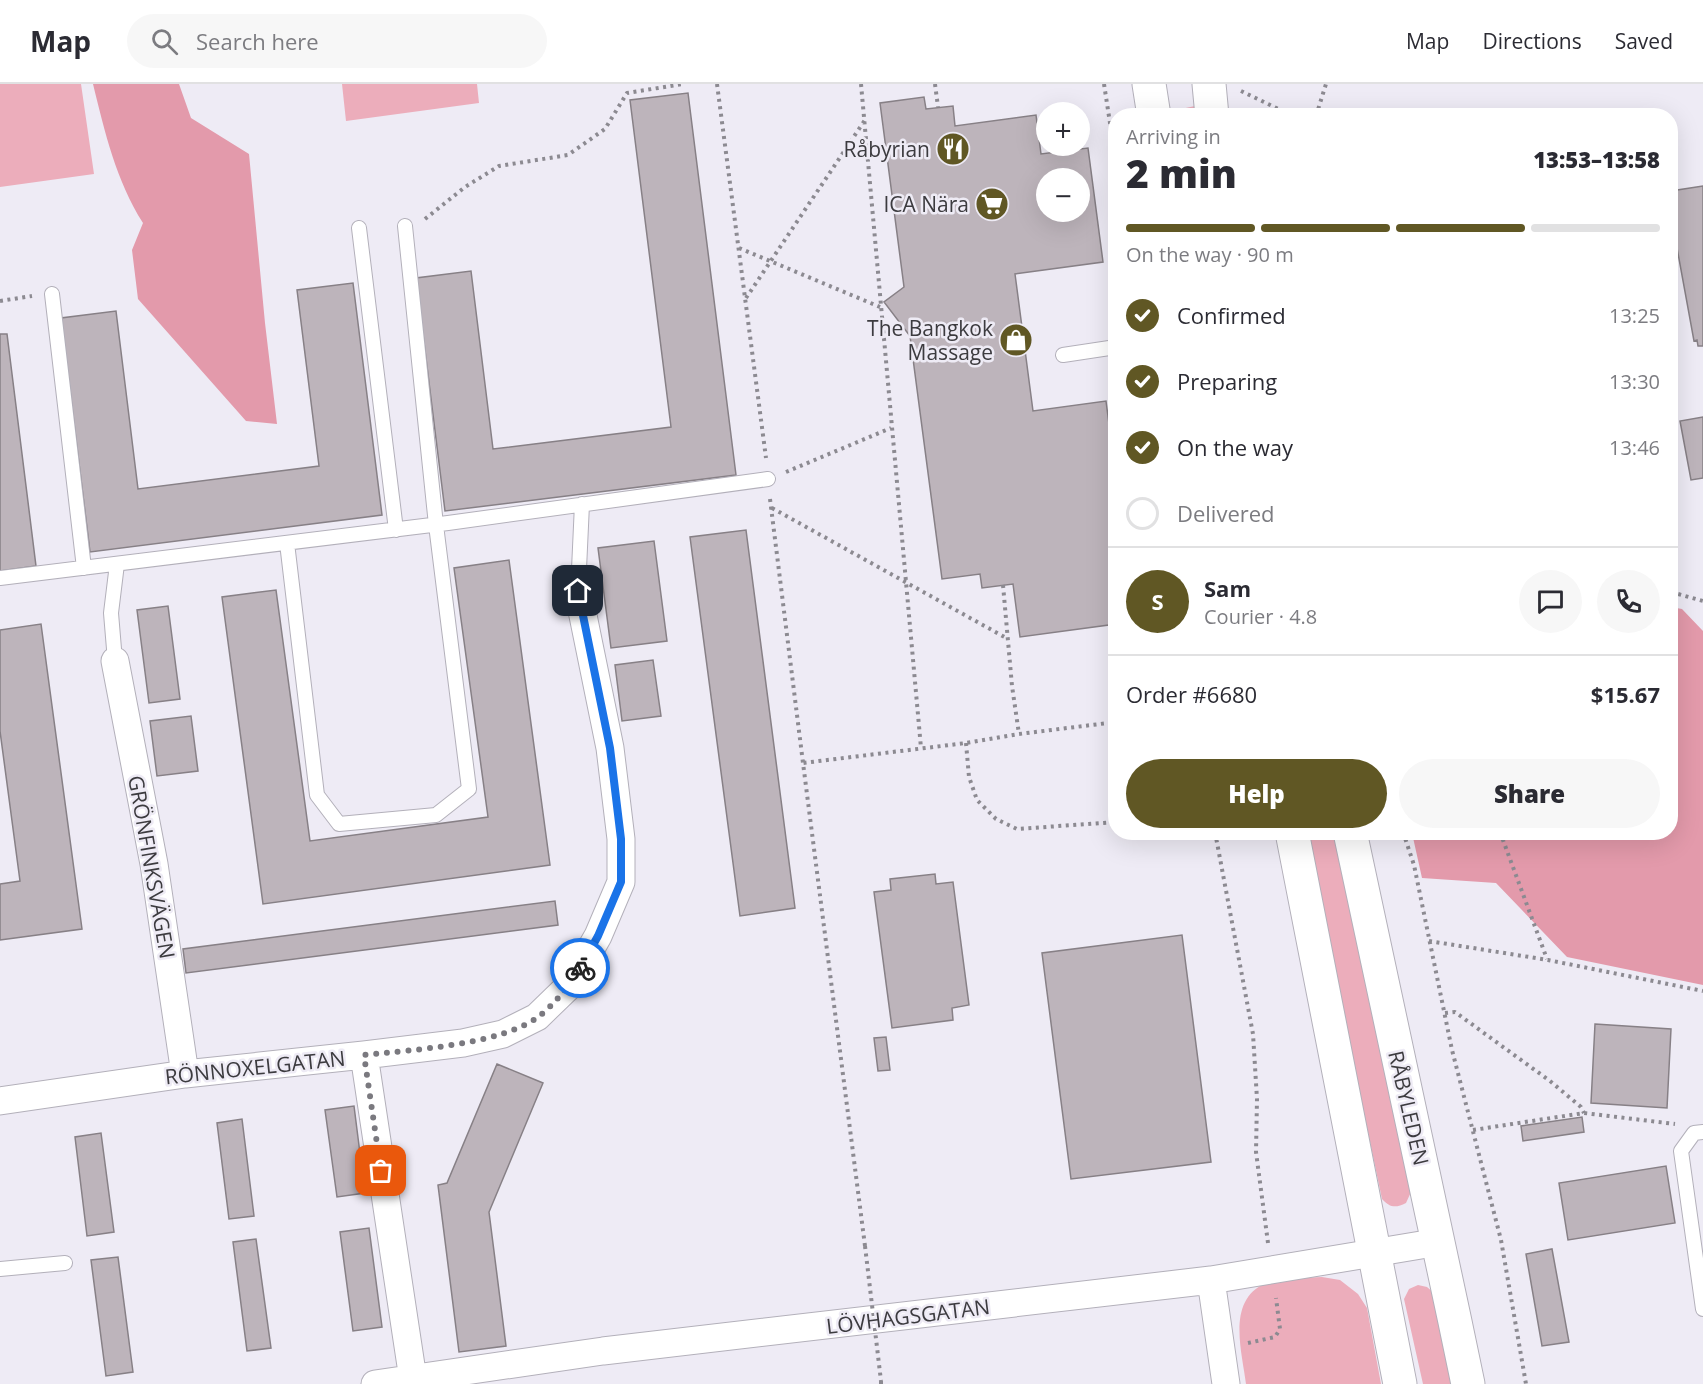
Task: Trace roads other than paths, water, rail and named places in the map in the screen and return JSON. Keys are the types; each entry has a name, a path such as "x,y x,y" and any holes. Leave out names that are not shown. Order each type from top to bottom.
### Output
{"main road":[{"path":"1149,84 1153,108"},
{"path":"1215,108 1223,87"},
{"path":"1294,840 1400,1384"},
{"name":"RÅBYLEDEN","path":"1352,840 1468,1384"}],"street":[{"path":"364,1055 463,1043 503,1034 537,1017 570,986 598,936 621,882 621,839 610,748 578,591"},
{"name":"GRÖNFINKSVÄGEN","path":"115,661 154,864 184,1074"},
{"name":"RÖNNOXELGATAN","path":"0,1101 184,1074 364,1055 412,1379"},
{"name":"LÖVHAGSGATAN","path":"375,1384 603,1351 1211,1280 1439,1242"},
{"path":"1211,1280 1226,1384"}],"lane":[{"path":"287,543 317,795 339,824 436,815 469,789 436,525 405,226"},
{"path":"359,228 396,530"},
{"path":"52,294 84,568"},
{"path":"1063,355 1108,348"},
{"path":"0,579 436,525 768,479"},
{"path":"578,591 582,504"},
{"path":"115,661 111,613 117,564"},
{"path":"1698,1132 1681,1151 1703,1309"},
{"path":"0,1269 65,1263"}],"place":[{"name":"Råbyrian","path":"953,149"},
{"name":"ICA Nära","path":"992,204"},
{"name":"The Bangkok Massage","path":"1016,340"}]}
